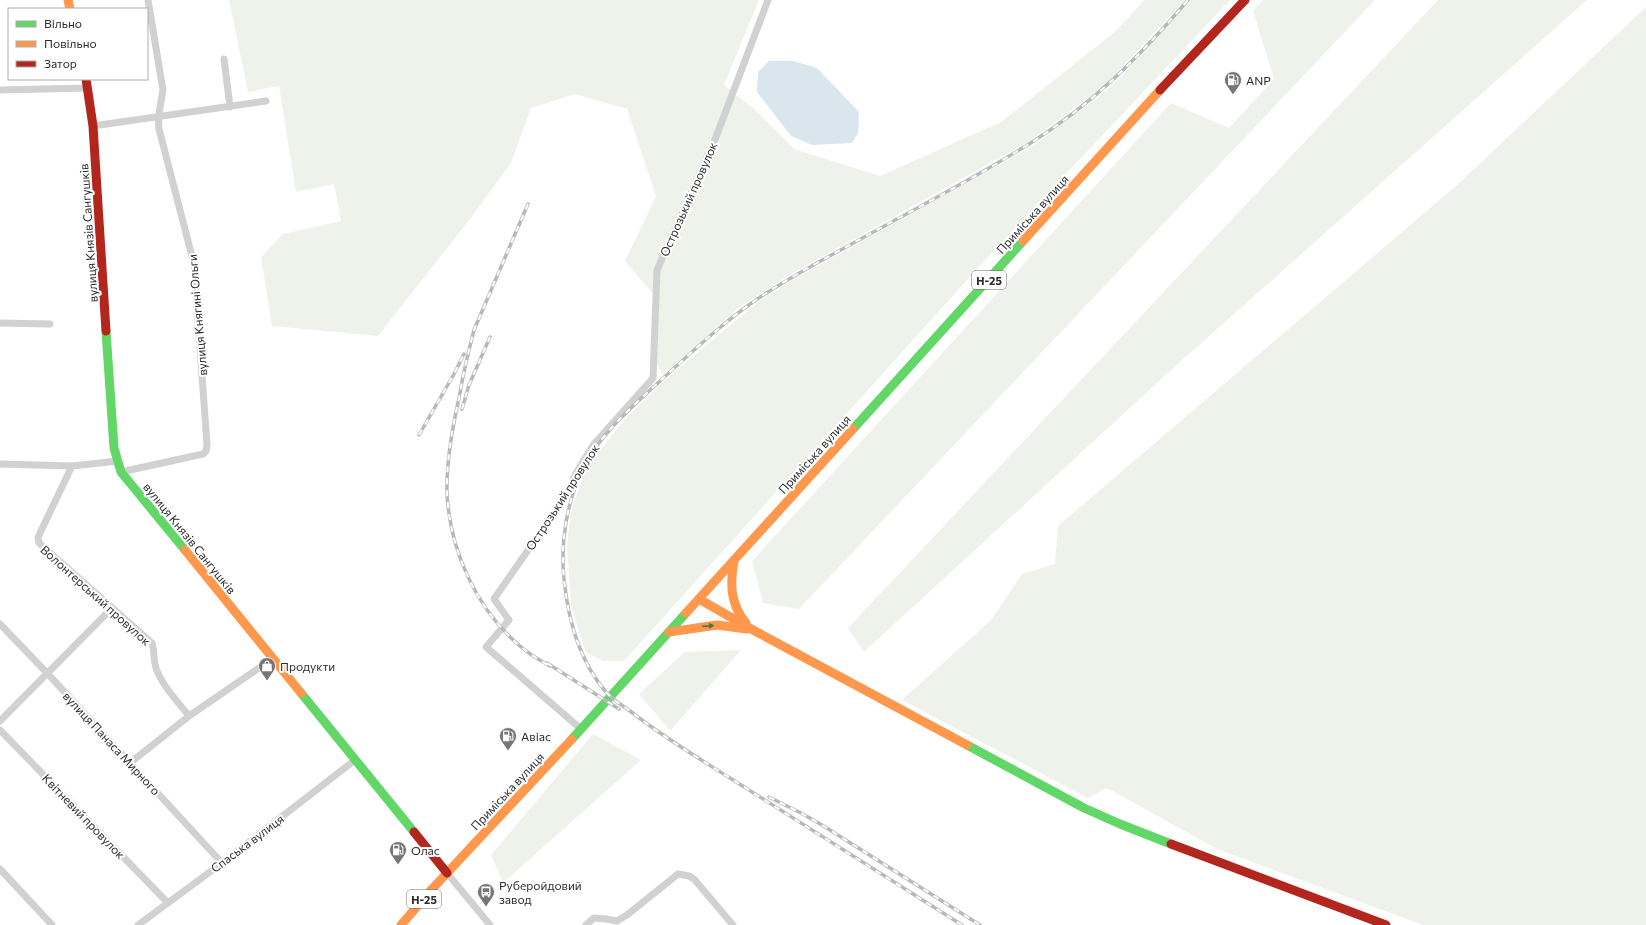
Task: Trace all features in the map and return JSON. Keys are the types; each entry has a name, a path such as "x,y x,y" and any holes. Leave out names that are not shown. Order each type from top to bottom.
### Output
{"main road":[{"name":"Приміська вулиця","path":"402,925 447,873 734,561 1245,0"},
{"name":"вулиця Князів Сангушків","path":"86,80 93,126 114,448 121,472 447,873"},
{"path":"734,561 731,577 732,596 739,614 753,630"},
{"path":"699,599 753,630 1084,808 1120,824 1386,925"},
{"path":"669,632 717,625 753,630"}],"street":[{"name":"вулиця Княгині Ольги","path":"121,472 203,454 206,451 207,445 194,264 157,118 163,90 148,0"},
{"name":"Острозький провулок","path":"580,729 486,647 509,620 494,599 567,494 576,473 594,444 653,378 657,270 716,137 768,0"},
{"path":"224,59 230,108"},
{"path":"0,90 88,88"},
{"path":"93,126 230,108 266,101"},
{"path":"0,323 50,324"},
{"path":"0,464 72,466 118,461"},
{"name":"Волонтерський провулок","path":"72,466 40,533 38,538 39,543 152,643 155,652 154,664 160,678 189,716"},
{"path":"0,721 112,608"},
{"name":"вулиця Панаса Мирного","path":"0,624 222,863"},
{"path":"130,763 189,716 272,659"},
{"name":"Квітневий провулок","path":"0,730 168,903"},
{"name":"Спаська вулиця","path":"138,925 222,863 356,760"},
{"path":"0,869 52,925"},
{"name":"вулиця Князів Сангушків","path":"447,873 490,925"},
{"path":"586,925 594,918 606,919 619,923 678,874 689,876 694,879 733,925"}],"shaded area":[{"path":"229,0 759,0 724,85 754,109 794,149 880,176 1001,122 1116,31 1144,0 1185,0 1115,75 1091,96 1028,142 793,273 738,308 663,375 656,362 659,301 625,261 656,196 627,109 575,94 531,108 511,163 473,215 378,336 272,326 261,257 283,234 341,221 334,184 296,192 279,86 248,92"},
{"path":"1191,0 1230,0 985,260 624,661 603,661 586,652 571,604 567,547 569,527 573,504 588,465 626,418 666,379 759,301 796,278 1033,146 1096,99 1120,78"},
{"path":"1263,0 1375,0 799,609 763,603 752,561 1171,103 1229,128 1274,79 1253,11"},
{"path":"1438,0 1587,0 1171,370 864,652 848,628"},
{"path":"1646,7 1646,925 1423,925 1217,849 1107,788 1088,798 902,700 991,620 1022,574 1055,564 1058,526 1457,185"},
{"path":"769,61 793,61 817,68 859,112 858,133 852,143 812,145 791,136 757,92 758,72"},
{"path":"741,650 670,731 639,694 685,652"},
{"path":"593,734 641,760 503,883 491,855"}],"railway":[{"path":"962,925 682,748 620,704 606,692 597,680 582,653 576,639 568,609 564,579 563,551 569,507 584,467 608,431 639,400 729,320 764,294 787,280 984,171 1052,129 1095,96 1133,60 1188,0"},
{"path":"528,204 474,330 452,434 447,470 447,494 453,536 468,577 478,596 490,615 504,631 527,652 550,666"},
{"path":"462,409 469,385 490,337"},
{"path":"419,435 464,354"},
{"path":"547,663 619,709"},
{"path":"769,797 822,825 980,925"}],"traffic: fast":[{"path":"853,429 1023,241"},
{"path":"106,331 114,448 121,472 185,550"},
{"path":"572,739 686,613"},
{"path":"301,693 414,832"},
{"path":"967,745 1084,808 1171,844"}],"traffic: slow":[{"path":"68,0 70,8"},
{"path":"1023,241 1160,90"},
{"path":"686,613 853,429"},
{"path":"185,550 301,693"},
{"path":"734,561 732,594 737,609 746,623"},
{"path":"699,599 753,630 967,745"},
{"path":"669,632 717,625 747,629"},
{"path":"401,925 433,888 572,739"}],"traffic: jam":[{"path":"1160,90 1245,0"},
{"path":"86,80 93,126 106,331"},
{"path":"414,832 447,873"},
{"path":"1171,844 1386,925"}],"place":[{"name":"ANP","path":"1233,95"},
{"name":"Продукти","path":"267,681"},
{"name":"Авіас","path":"508,751"},
{"name":"Олас","path":"398,865"},
{"name":"Руберойдовий завод","path":"486,907"}]}
